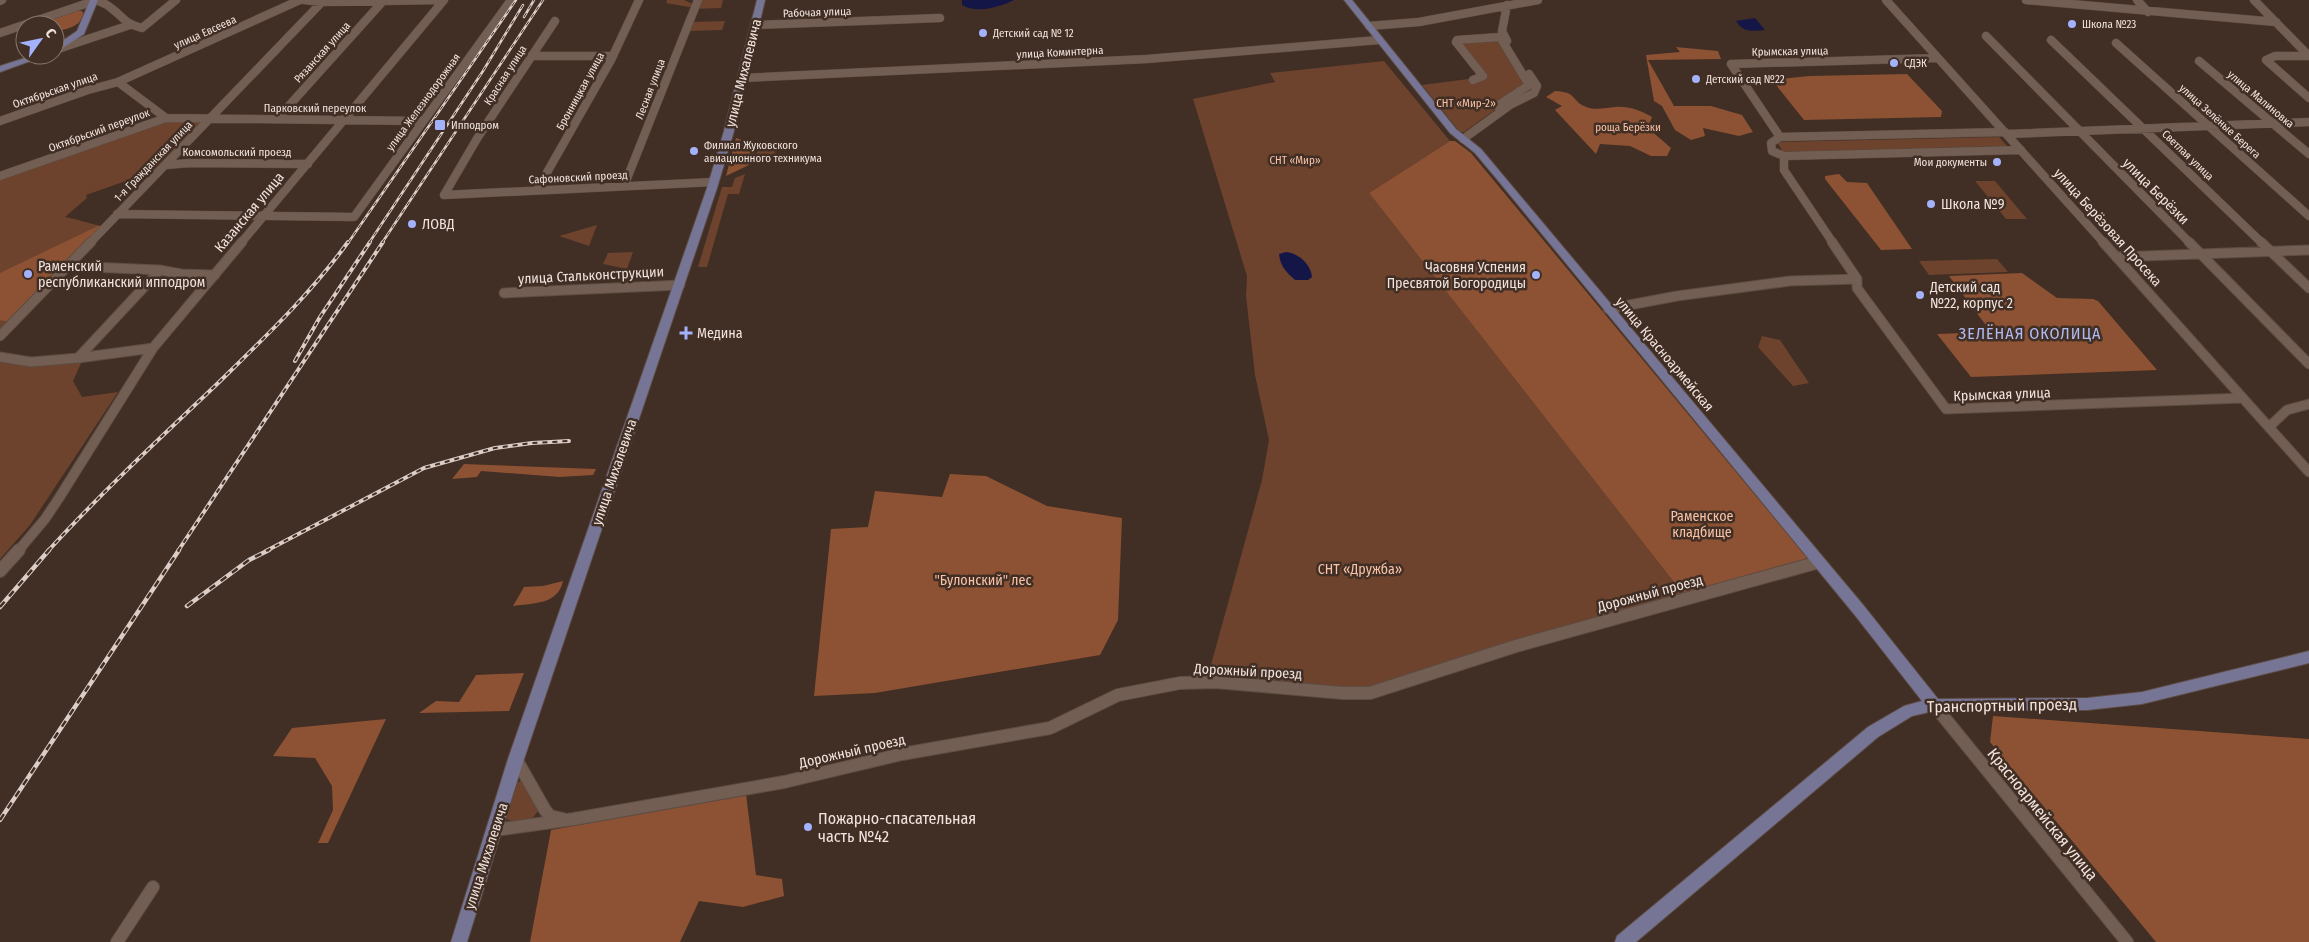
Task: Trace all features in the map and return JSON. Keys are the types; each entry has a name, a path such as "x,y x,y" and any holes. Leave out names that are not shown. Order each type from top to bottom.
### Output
{"main road":[{"name":"улица Михалевича","path":"459,942 516,759 714,182 729,131 761,0"},
{"path":"1348,0 1369,26"},
{"path":"65,45 81,32 94,2"},
{"name":"улица Красноармейская","path":"1369,26 1423,95 1463,139 1478,151 1819,562 1934,705"},
{"path":"0,69 15,64"},
{"name":"Транспортный проезд","path":"1623,942 1873,732 1909,710 1934,705 2087,704 2142,698 2309,657"}],"street":[{"path":"0,33 61,11 94,2 112,8 118,16 130,25 142,28 176,0"},
{"name":"улица Евсеева","path":"118,82 300,0"},
{"path":"304,0 322,2 442,0"},
{"name":"Казанская улица","path":"0,571 44,519 93,444 123,391 153,348 344,122 442,0"},
{"name":"улица Железнодорожная","path":"263,216 354,216 421,121 511,0"},
{"name":"Бронницкая улица","path":"537,190 613,56 639,0"},
{"name":"Лесная улица","path":"624,186 698,0"},
{"path":"1369,26 1419,22 1538,0"},
{"name":"улица Берёзовая Просека","path":"1886,0 2309,472"},
{"path":"2026,0 2276,22"},
{"path":"2138,0 2148,12"},
{"path":"2254,0 2309,56"},
{"name":"Рязанская улица","path":"277,119 384,1"},
{"name":"1-я Гражданская улица","path":"0,336 322,2"},
{"path":"1463,139 1510,104 1534,93 1537,86 1502,31 1507,5"},
{"name":"Рабочая улица","path":"755,25 940,18"},
{"name":"Красная улица","path":"444,194 555,21"},
{"path":"65,47 130,25"},
{"name":"улица Берёзки","path":"1986,36 2309,364"},
{"path":"1473,80 1483,76 1456,42 1457,40 1500,37 1529,85 1497,106"},
{"name":"улица Коминтерна","path":"742,78 1147,59 1379,40"},
{"name":"Светлая улица","path":"2050,40 2309,288"},
{"name":"улица Зелёные Берега","path":"2116,43 2309,216"},
{"path":"531,56 613,56"},
{"path":"2309,56 2275,56 2266,60 2309,98"},
{"name":"Крымская улица","path":"1780,137 1731,64 1938,58"},
{"name":"улица Малиновка","path":"2199,61 2309,154"},
{"path":"118,82 166,118"},
{"name":"Октябрьская улица","path":"0,121 88,90 118,82"},
{"name":"Октябрьский переулок","path":"0,176 166,118 208,119"},
{"name":"Парковский переулок","path":"208,119 277,119 344,122 350,120 421,121"},
{"path":"2021,150 1784,156 1772,151 1772,143 1780,137 2079,132 2309,122"},
{"name":"Крымская улица","path":"1784,156 1784,170 1857,279 1857,288 1946,409 2243,398"},
{"name":"Комсомольский проезд","path":"166,165 190,162 308,164"},
{"name":"Сафоновский проезд","path":"444,194 714,182"},
{"path":"117,214 263,216"},
{"path":"2116,257 2309,250"},
{"path":"67,266 160,270 174,274 215,275"},
{"path":"78,358 160,270"},
{"path":"1608,309 1677,296 1790,281 1857,279"},
{"name":"улица Стальконструкции","path":"504,294 680,285"},
{"path":"0,357 31,362 153,348"},
{"path":"2269,427 2273,425 2282,413 2298,404 2309,404"},
{"name":"Дорожный проезд","path":"495,830 574,819 784,782 902,754 1050,728 1118,695 1180,683 1216,682 1343,693 1370,693 1516,646 1640,610 1819,562"},
{"name":"Красноармейская улица","path":"1934,705 2127,942"},
{"path":"516,759 538,800 550,816 574,819"},
{"path":"117,942 153,887"}],"green space":[{"path":"667,0 684,0 695,5 689,7 666,3"},
{"path":"698,0 723,0 721,8 693,9"},
{"path":"82,11 84,15 79,23 65,29 65,15 59,15"},
{"path":"725,21 722,30 688,31 692,22"},
{"name":"СНТ «Мир-2»","path":"1500,34 1531,84 1464,132 1460,132 1422,85 1476,78 1479,74 1452,41"},
{"name":"роща Берёзки","path":"1676,47 1718,51 1721,59 1648,60 1674,106 1711,106 1742,115 1753,132 1739,136 1703,128 1705,136 1691,140 1675,130 1662,106 1654,101 1646,55 1680,52"},
{"path":"1384,61 1450,141 1369,193 1684,595 1365,689 1248,678 1209,672 1262,480 1269,440 1255,375 1246,296 1247,276 1193,99 1275,82 1270,73"},
{"path":"1907,74 1942,111 1941,117 1804,120 1772,80 1809,76"},
{"name":"роща Берёзки","path":"1555,91 1570,94 1588,108 1625,107 1638,110 1652,117 1648,128 1671,148 1667,156 1651,156 1630,146 1600,144 1596,154 1555,110 1562,106 1546,97"},
{"name":"Раменский республиканский ипподром","path":"204,121 160,169 86,195 87,198 65,217 104,226 0,331 0,178 164,122"},
{"path":"1999,137 2007,146 1783,152 1777,142"},
{"path":"736,138 756,145 751,164 726,176"},
{"name":"Раменское кладбище","path":"1450,141 1455,141 1471,153 1810,561 1684,595 1369,193"},
{"path":"759,144 777,144 773,161 754,163"},
{"path":"745,174 739,194 728,194 707,267 698,267 722,187 732,187 735,178"},
{"path":"1839,174 1847,182 1867,183 1912,249 1881,250 1825,179 1825,176"},
{"path":"1975,181 1995,181 2027,219 2006,219"},
{"path":"597,225 589,246 559,236"},
{"path":"98,226 104,226 9,322 0,320 0,273"},
{"path":"633,252 627,269 603,264 608,253"},
{"path":"1997,259 2008,272 1929,275 1919,261"},
{"path":"2022,273 2057,298 2093,299 2098,301 2157,370 1971,377 1937,334 1991,332 1949,276"},
{"path":"1762,336 1780,340 1809,383 1793,386 1758,347"},
{"path":"0,360 82,361 73,381 82,397 118,392 30,525 0,559"},
{"path":"464,464 596,469 593,475 560,477 481,471 477,477 452,479"},
{"name":"\"Булонский\" лес","path":"950,474 986,476 1047,506 1122,518 1118,620 1100,655 875,693 814,696 831,529 868,527 875,491 942,497"},
{"path":"563,581 556,595 550,599 513,606 524,587 543,586"},
{"path":"524,673 509,711 419,713 436,701 459,702 476,675"},
{"path":"1993,716 2309,739 2309,942 2156,942 1990,742"},
{"path":"386,719 328,843 318,843 333,810 332,786 315,758 273,756 292,728"},
{"path":"522,780 538,811 532,819 511,821 506,819 506,815 517,783"},
{"path":"746,794 756,875 782,879 784,896 743,907 699,901 680,942 530,942 551,830"}],"shaded area":[{"path":"962,0 1014,0 995,7 974,9 962,5"},
{"path":"1755,18 1765,30 1752,31 1745,29 1736,21"},
{"path":"1286,252 1295,254 1303,260 1309,268 1312,277 1308,280 1295,280 1284,269 1281,262 1279,254"}],"railway":[{"path":"348,243 516,0"},
{"path":"524,17 534,0"},
{"path":"382,243 543,0"},
{"path":"369,243 483,71 523,5"},
{"path":"48,551 109,488 285,317 348,242"},
{"path":"295,361 320,317 370,242"},
{"path":"178,551 383,242"},
{"path":"266,551 424,468 495,448 569,441"},
{"path":"0,607 49,550"},
{"path":"0,820 179,550"},
{"path":"187,606 249,560 269,550"}],"place":[{"name":"Школа №23","path":"2072,24"},
{"name":"Детский сад № 12","path":"983,33"},
{"name":"СДЭК","path":"1894,63"},
{"name":"Детский сад №22","path":"1696,79"},
{"name":"Ипподром","path":"440,125"},
{"name":"Филиал Жуковского авиационного техникума","path":"694,151"},
{"name":"Мои документы","path":"1997,162"},
{"name":"Школа №9","path":"1931,204"},
{"name":"ЛОВД","path":"412,224"},
{"name":"Раменский республиканский ипподром","path":"28,274"},
{"name":"Часовня Успения Пресвятой Богородицы","path":"1536,275"},
{"name":"Детский сад №22, корпус 2","path":"1920,295"},
{"name":"Медина","path":"686,333"},
{"name":"Пожарно-спасательная часть №42","path":"808,827"}],"district":[{"name":"ЗЕЛЁНАЯ ОКОЛИЦА","path":"2030,333"}],"park label":[{"name":"СНТ «Мир»","path":"1295,160"},
{"name":"СНТ «Дружба»","path":"1360,569"}]}
